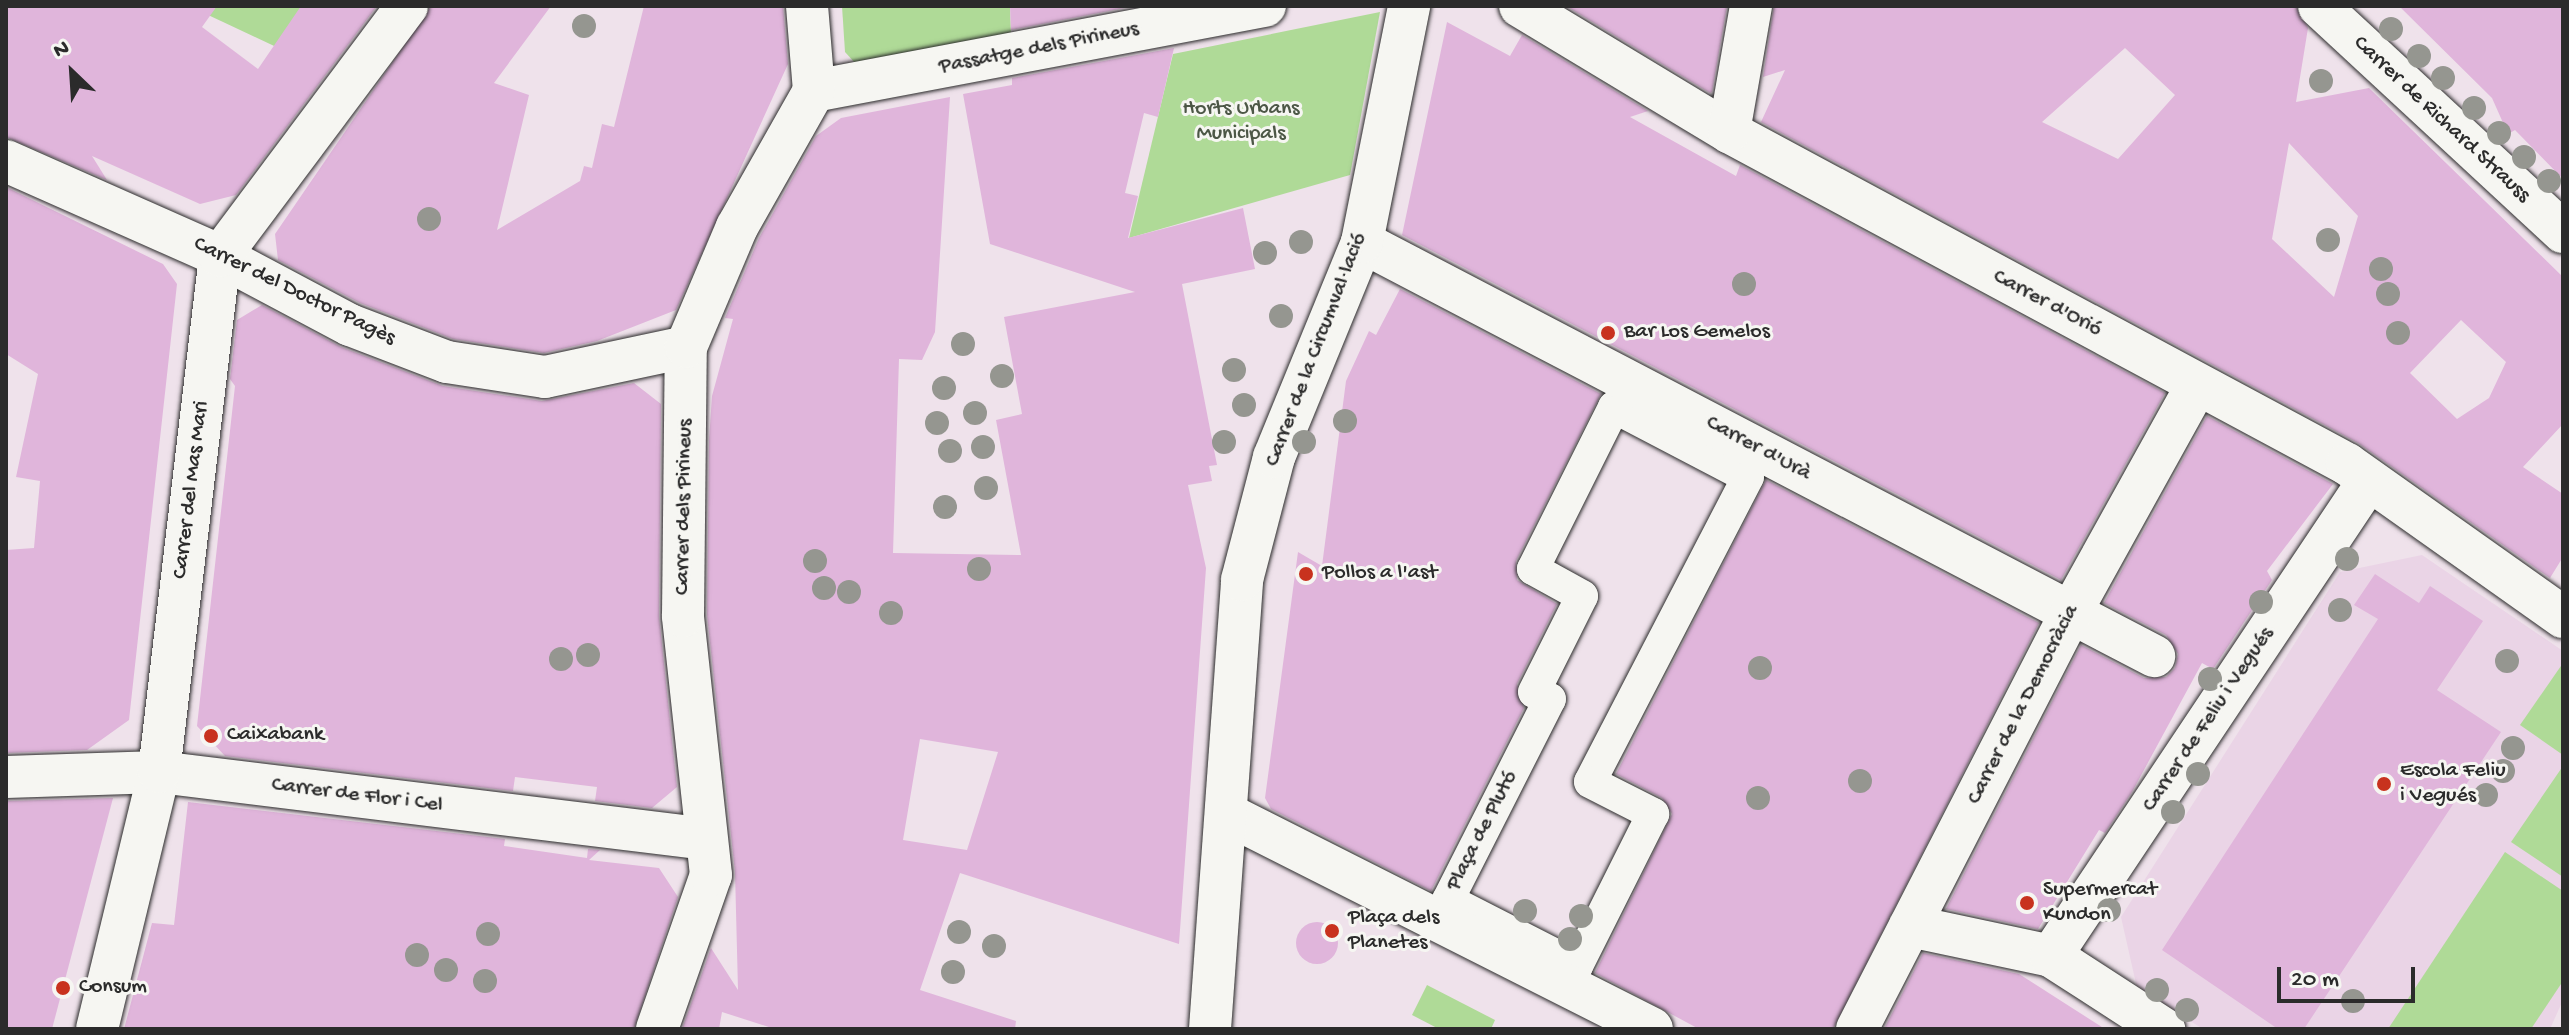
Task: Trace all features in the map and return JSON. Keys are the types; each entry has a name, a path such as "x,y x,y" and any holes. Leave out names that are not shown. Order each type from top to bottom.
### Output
{"street":[{"path":"220,256 407,6"},
{"path":"807,6 814,91"},
{"name":"Passatge dels Pirineus","path":"814,91 1198,12 1265,6"},
{"name":"Carrer de la Circumval·lació","path":"1210,1029 1242,580 1274,457 1362,242 1409,6"},
{"name":"Carrer d'Orió","path":"1520,6 1729,132 2347,464 2367,483 2563,617"},
{"path":"1729,132 1751,6"},
{"name":"Carrer de Richard Strauss","path":"2330,11 2563,232"},
{"name":"Carrer dels Pirineus","path":"657,1029 711,875 683,616 686,347 737,227 814,91"},
{"name":"Carrer del Doctor Pagès","path":"6,161 220,256 350,325 447,362 545,377 686,347"},
{"name":"Carrer d'Urà","path":"1362,242 2154,656"},
{"name":"Carrer del Mas Mari","path":"97,1029 159,772 220,256"},
{"name":"Carrer de la Democràcia","path":"1857,1029 2071,612 2197,385"},
{"name":"Plaça de Plutó","path":"1614,407 1748,477 1590,782 1653,814 1577,966 1448,900 1550,699 1534,692 1582,596 1533,569 1614,407"},
{"name":"Carrer de Feliu i Vegués","path":"2051,956 2367,483"},
{"name":"Carrer de Flor i Cel","path":"6,777 159,772 706,839"},
{"path":"1227,814 1652,1029"},
{"path":"1910,926 2051,956 2164,1029"}],"shaded area":[{"name":"Escola Feliu i Vegués","path":"2422,555 2563,651 2563,1000 2550,1029 2203,1029 2137,988 2121,917 2340,572"}],"green space":[{"path":"189,6 303,6 323,69"},
{"path":"842,6 1010,6 1011,36 855,63 845,52"},
{"name":"Horts Urbans Municipals","path":"1380,12 1350,175 1129,238 1173,54"},
{"path":"2563,663 2563,755 2520,725"},
{"path":"2563,766 2563,877 2511,842"},
{"path":"2505,852 2563,891 2563,981 2531,1029 2388,1029"},
{"path":"1427,985 1495,1020 1491,1029 1439,1029 1412,1015"}],"building":[{"path":"6,6 217,6 202,27 258,69 301,6 377,6 236,195 200,204 92,156 107,180 6,137"},
{"path":"431,6 551,6 494,83 529,95 497,230 580,181 584,166 592,168 602,124 614,127 644,6 783,6 788,64 676,310 597,341 544,353 453,339 360,303 278,260 275,234"},
{"path":"1010,6 1135,6 1011,30"},
{"path":"1566,6 1727,6 1712,92 1710,93"},
{"path":"1774,6 2296,6 2308,28 2296,102 2369,88 2563,277 2563,424 2523,467 2563,494 2563,557 2550,578 2358,443 1761,122 1785,70 1763,77","holes":["2125,48 2175,95 2118,159 2042,122","2289,143 2358,216 2334,297 2272,239","2461,320 2506,362 2489,398 2457,419 2410,373"]},
{"path":"2399,6 2563,6 2563,179 2515,130 2508,134 2492,98"},
{"path":"1447,22 1510,56 1522,35 1648,111 1630,117 1736,176 1740,165 2165,393 2061,580 1402,235"},
{"path":"1174,48 1158,117 1144,113 1125,193 1138,196 1128,238 1243,208 1255,269 1182,284 1217,465 1209,466 1212,481 1188,485 1206,568 1179,944 960,873 920,990 1016,1021 1015,1029 775,1029 722,1012 719,1029 682,1029 711,948 738,990 735,872 707,615 709,441 712,396 733,319 725,318 759,238 816,136 841,118 950,97 935,332 922,360 899,359 893,553 1021,555 996,420 1022,414 1004,317 1135,292 990,244 963,94 1012,85 1012,78","holes":["920,739 998,752 967,850 903,840"]},
{"path":"6,187 163,264 177,284 129,720 87,750 6,753 6,550 34,548 40,481 16,477 38,374 6,354"},
{"path":"1400,289 1601,394 1516,561 1517,580 1557,604 1517,684 1524,708 1431,891 1271,809 1265,798 1298,552 1322,566 1346,381 1369,331 1376,335"},
{"path":"262,305 341,347 443,386 542,401 634,383 661,404 659,616 677,787 652,808 595,801 597,787 515,777 513,791 225,756 197,726 235,386 230,379 237,320"},
{"path":"2207,416 2333,484 2267,571 2272,580 2213,669 2202,663 2132,792 2105,833 2099,830 2038,929 1946,909 2081,645 2144,678 2166,677 2175,668 2178,654 2166,635 2104,603"},
{"path":"1766,480 2039,623 1833,1029 1699,1029 1595,973 1672,814 1662,798 1616,774"},
{"path":"2375,574 2419,603 2430,586 2483,621 2437,690 2501,732 2304,1029 2278,1029 2162,950 2378,619 2354,605"},
{"path":"113,798 52,1029 6,1029 6,801"},
{"path":"188,802 505,839 504,846 587,858 588,849 600,850 589,860 659,868 678,897 634,1029 124,1029 152,923 174,925"},
{"path":"1317,922 1332,928 1338,943 1332,958 1317,964 1302,958 1296,943 1302,928"},
{"path":"1923,953 2019,974 2105,1029 1884,1029"}],"place":[{"name":"Bar Los Gemelos","path":"1608,333"},
{"name":"Pollos a l'ast","path":"1306,574"},
{"name":"Caixabank","path":"211,736"},
{"name":"Escola Feliu i Vegués","path":"2384,784"},
{"name":"Supermercat Kundon","path":"2027,903"},
{"name":"Plaça dels Planetes","path":"1332,931"},
{"name":"Consum","path":"63,988"}]}
